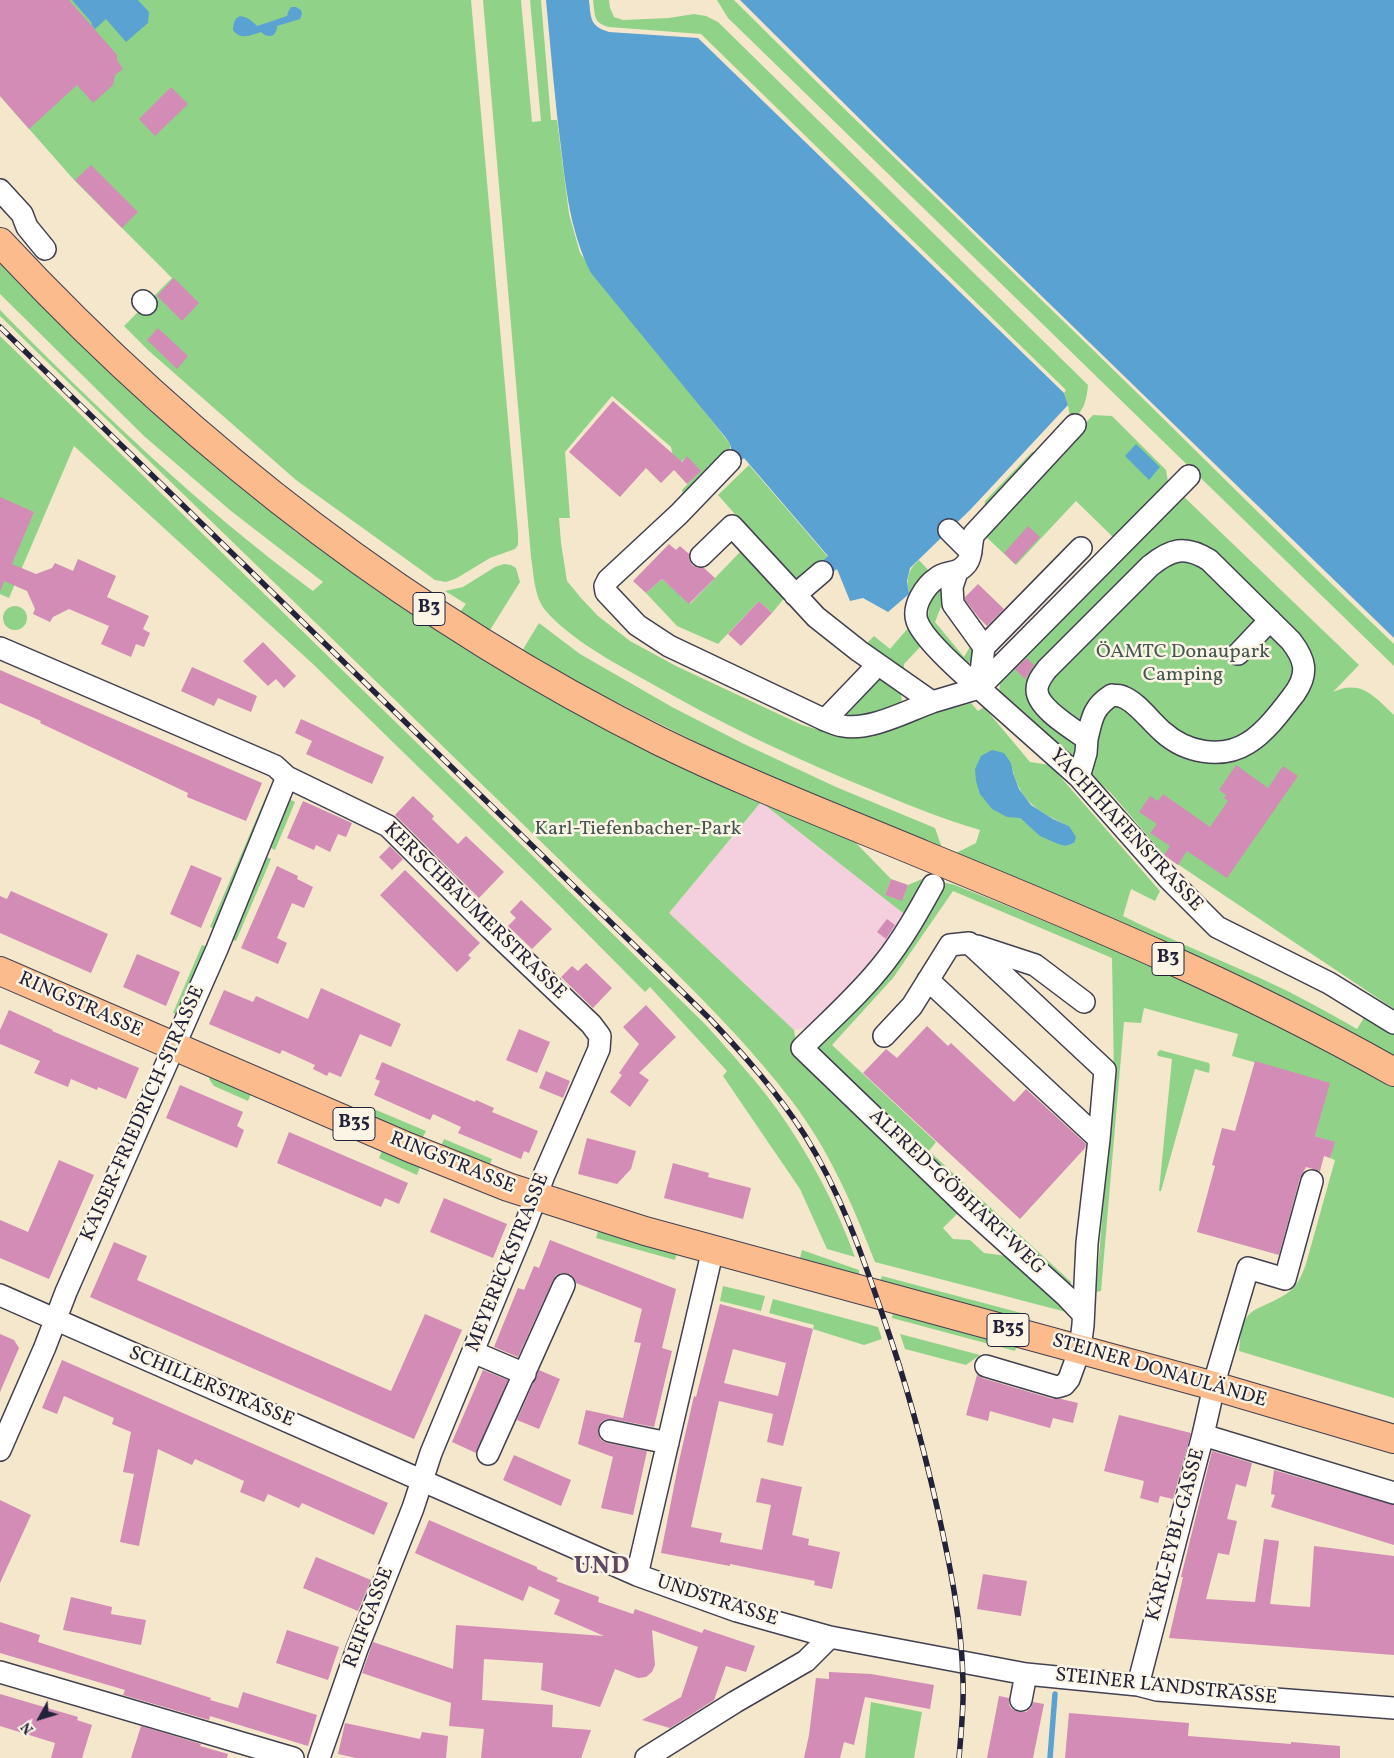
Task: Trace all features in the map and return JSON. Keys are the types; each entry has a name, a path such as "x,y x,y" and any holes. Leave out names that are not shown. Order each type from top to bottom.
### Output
{"main road":[{"name":"B3","path":"0,242 43,288 164,405 230,462 313,527 430,610 502,654 569,693 668,745 743,780 1109,933 1232,988 1346,1045 1394,1072"},
{"name":"RINGSTRASSE","path":"0,971 417,1151 508,1188 645,1231 894,1298"},
{"name":"STEINER DONAULÄNDE","path":"894,1298 1214,1386 1394,1439"}],"street":[{"path":"0,190 22,214 27,227 45,249"},
{"path":"984,647 953,604 952,587 957,572 968,562 971,552 970,543 974,534 1075,425"},
{"path":"730,461 679,514 608,580 604,586 606,592 637,625 669,646 825,720 843,726 862,726 979,688 1190,476"},
{"path":"701,556 732,526 816,618 859,651 932,702"},
{"path":"949,530 971,552"},
{"path":"979,688 984,647 1081,548"},
{"path":"1080,777 1094,713 1102,702 1112,695 1123,696 1134,704 1164,734 1181,745 1211,752 1229,750 1247,744 1260,734 1295,692 1302,680 1304,667 1300,653 1291,641 1209,560 1198,553 1184,550 1171,552 1161,557 1136,580 1047,669 1039,680 1037,692 1042,703 1052,713 1087,739"},
{"path":"795,595 822,572"},
{"name":"YACHTHAFENSTRASSE","path":"957,572 938,576 926,588 918,602 916,612 917,622 954,666 1080,777 1169,879 1217,927 1329,983 1394,1023"},
{"path":"1238,654 1270,620"},
{"name":"KERSCHBAUMERSTRASSE","path":"0,648 274,766 287,777 388,826 491,929 591,1024 600,1036 599,1049"},
{"path":"825,720 871,672"},
{"name":"KAISER-FRIEDRICH-STRASSE","path":"0,1450 217,948 287,777"},
{"name":"ALFRED-GÖBHART-WEG","path":"933,885 913,921 885,962 863,988 802,1048 966,1206 1084,1314"},
{"path":"969,943 1105,1070 1087,1243 1084,1314 1080,1349 1069,1379 1064,1385 1057,1387 986,1366"},
{"path":"884,1036 912,1006 950,946 969,943 1035,965 1084,1002"},
{"path":"928,980 1099,1139"},
{"name":"MEYERECKSTRASSE","path":"422,1479 544,1175 599,1049"},
{"name":"KARL-EYBL-GASSE","path":"1138,1685 1214,1386 1248,1268 1285,1279 1312,1181"},
{"path":"637,1575 713,1249"},
{"path":"488,1454 564,1285"},
{"name":"SCHILLERSTRASSE","path":"0,1295 422,1479"},
{"path":"473,1352 524,1374"},
{"path":"610,1431 668,1443"},
{"path":"1203,1435 1394,1493"},
{"name":"UNDSTRASSE","path":"422,1479 637,1575 737,1610 830,1637 939,1658"},
{"name":"REIFGASSE","path":"319,1758 357,1649 413,1508 422,1479"},
{"path":"646,1758 806,1660 830,1637"},
{"name":"STEINER LANDSTRASSE","path":"939,1658 1026,1674 1138,1685 1158,1690 1394,1708"},
{"path":"0,1672 288,1757"},
{"path":"1021,1700 1026,1674"}],"shaded area":[{"path":"761,802 917,924 815,1026 794,1030 669,913"}],"green space":[{"path":"0,0 471,0 518,533 518,545 515,549 490,558 457,578 446,582 435,580 296,480 149,351 124,326 172,278 75,181 0,96"},
{"path":"483,0 521,0 532,122 541,121 530,0 541,0 551,120 557,120 569,214 580,253 730,444 730,451 684,499 682,490 700,471 687,457 675,466 671,447 612,396 565,452 570,518 559,518 561,543 567,581 581,598 598,616 630,641 676,666 802,725 840,736 971,703 978,711 984,707 1030,762 1050,765 1160,891 1155,901 1131,889 1123,916 1274,985 1357,1029 1365,1016 1394,1035 1394,1057 957,856 956,853 976,843 980,830 915,808 788,754 730,726 619,666 567,631 546,611 537,593 531,557","holes":["1011,763 1018,786 1030,803 1047,815 1069,826 1074,843 1066,846 1041,836 1020,818"]},
{"path":"593,0 609,0 614,17 623,20 669,18 694,14 706,16 718,22 1088,385 1084,406 1071,423 1064,393 1066,390 701,34 609,27 597,21"},
{"path":"717,0 734,0 1394,644 1394,666 728,18"},
{"name":"Karl-Tiefenbacher-Park","path":"0,260 33,296 155,414 221,472 296,532 422,620 493,665 563,705 761,802 669,913 794,1030 798,1053 962,1209 943,1228 953,1239 970,1240 984,1253 1015,1257 1070,1313 875,1262 849,1198 817,1138 791,1100 750,1050 676,973 0,316 0,310 151,457 230,526 313,591 323,582 231,511 144,436 0,294"},
{"path":"0,336 705,1024 762,1089 790,1129 812,1164 831,1200 855,1257 827,1249 800,1189 723,1076 727,1071 650,987 645,992 537,883 314,665 74,446 9,598 0,594"},
{"path":"1093,415 1112,416 1166,470 1170,485 1117,541 1076,501 1016,565 982,533"},
{"path":"1032,452 1041,452 984,510 985,501"},
{"path":"749,465 828,557 796,583 718,495"},
{"name":"ÖAMTC Donaupark Camping","path":"1181,494 1359,665 1333,692 1343,688 1352,687 1359,689 1373,696 1394,715 1394,1009 1164,855 1111,793 999,692 1001,676"},
{"path":"741,551 786,596 772,613 759,601 718,644 677,626 646,593 662,579 690,604"},
{"path":"919,560 930,572 917,590 909,594 909,575"},
{"path":"504,564 516,568 520,582 490,630 460,612 466,604 445,591 463,587 495,567"},
{"path":"942,584 944,599 935,622 964,657 972,643 977,651 968,663 962,664 928,622 931,601"},
{"path":"15,606 20,607 26,613 26,623 20,629 15,630 10,629 4,623 3,618 4,613 10,607"},
{"path":"539,623 580,654 672,707 744,744 836,787 935,828 942,848 937,848 750,769 576,682 522,651"},
{"path":"909,627 921,646 904,664 904,670 864,646 874,636 890,649"},
{"path":"884,678 899,689 902,699 900,704 856,717 844,716 843,713 876,680"},
{"path":"267,794 273,796 216,929 210,927"},
{"path":"289,799 295,802 275,850 269,847"},
{"path":"761,802 855,842 891,879 885,895 902,900 908,885 929,876 955,885 1067,930 1233,1003 1394,1087 1394,1398 1239,1351 1245,1320 1254,1310 1290,1291 1299,1281 1306,1264 1335,1160 1330,1158 1334,1142 1315,1136 1329,1083 1232,1056 1238,1034 1144,1008 1141,1023 1124,1022 1101,1291 1096,1292 1114,1078 1112,958 953,891 893,978 832,1045 936,1142 929,1151 1071,1282 1070,1289 817,1051 818,1043 917,924"},
{"path":"264,856 271,859 236,941 229,939"},
{"path":"202,945 207,947 179,1015 173,1013"},
{"path":"1160,1050 1209,1063 1210,1066 1209,1073 1195,1069 1161,1191 1159,1191 1172,1059 1158,1056 1157,1053"},
{"path":"210,1076 251,1094 248,1101 214,1086 209,1079"},
{"path":"369,1107 426,1131 422,1139 366,1115"},
{"path":"444,1139 492,1159 489,1167 441,1146"},
{"path":"382,1151 420,1167 417,1175 379,1158"},
{"path":"598,1231 677,1252 675,1260 596,1238"},
{"path":"802,1250 859,1270 859,1275 800,1258"},
{"path":"882,1276 1025,1314 1023,1320 880,1281"},
{"path":"723,1286 765,1296 761,1311 720,1301"},
{"path":"773,1299 878,1327 882,1339 864,1345 813,1329 814,1325 769,1313"},
{"path":"893,1312 1017,1344 1015,1351 892,1318"},
{"path":"900,1334 980,1355 966,1365 905,1349"},
{"path":"871,1702 922,1712 914,1758 865,1758"}],"water":[{"path":"72,0 138,0 149,12 148,23 126,42 106,19 95,29"},
{"path":"546,0 589,0 593,21 598,27 609,32 698,38 1064,393 1068,405 970,510 910,568 907,581 909,594 888,612 863,598 850,601 837,569 827,577 817,566 828,556 744,458 735,466 730,444 726,438 591,273 579,245 568,201 557,117"},
{"path":"740,0 1394,0 1394,638 886,145"},
{"path":"291,7 301,10 300,19 277,26 277,30 272,36 266,36 261,32 242,36 233,30 234,23 238,17 245,17 257,26 287,16"},
{"path":"1136,444 1160,467 1149,480 1125,456"},
{"path":"992,750 1004,753 1011,763 1019,789 1031,805 1053,819 1069,826 1076,837 1074,843 1066,846 1058,844 1040,836 1020,818 1007,817 992,809 980,794 975,769 981,756"}],"building":[{"path":"0,0 69,0 117,55 117,60 123,69 115,75 113,85 93,103 77,85 29,129 0,96"},
{"path":"171,87 188,104 155,136 139,119"},
{"path":"91,165 138,212 122,228 75,180"},
{"path":"174,278 199,303 182,321 157,296"},
{"path":"158,328 188,356 177,369 147,340"},
{"path":"613,401 682,462 687,456 701,471 687,484 674,470 661,483 646,468 620,497 569,452"},
{"path":"0,497 34,512 12,564 36,574 52,568 55,563 73,571 78,559 116,576 107,597 149,616 143,629 150,633 144,647 136,644 131,657 101,644 109,626 69,609 53,617 50,622 33,614 35,609 27,591 4,581 0,592"},
{"path":"1028,526 1040,537 1015,564 1004,553"},
{"path":"669,544 676,550 680,546 689,554 692,565 704,568 715,578 689,604 662,579 646,593 633,581"},
{"path":"978,584 1004,609 987,626 965,600 965,597"},
{"path":"759,601 772,613 741,646 728,634"},
{"path":"263,642 296,676 284,688 276,679 268,686 243,661"},
{"path":"1027,658 1034,665 1025,679 1015,669"},
{"path":"192,667 257,696 251,712 218,698 214,706 181,691"},
{"path":"0,670 262,783 246,821 187,797 188,793 0,703"},
{"path":"301,719 384,757 372,784 306,754 312,741 295,733"},
{"path":"1236,765 1268,788 1283,766 1298,776 1227,878 1187,851 1178,865 1164,855 1170,846 1150,833 1157,824 1139,812 1150,796 1158,801 1163,794 1210,827 1228,801 1224,798 1226,795 1219,790"},
{"path":"413,796 434,816 432,819 458,844 466,836 504,872 479,898 395,815"},
{"path":"303,801 352,823 346,837 338,834 330,852 316,845 314,850 287,838"},
{"path":"390,846 403,859 392,870 379,857"},
{"path":"191,865 222,878 201,928 170,914"},
{"path":"277,866 298,876 297,879 313,887 304,908 292,903 277,938 287,943 278,964 241,948"},
{"path":"405,870 480,943 468,955 471,958 457,972 380,895"},
{"path":"891,879 908,885 902,901 885,895"},
{"path":"11,891 108,934 91,973 0,933 0,896 7,899"},
{"path":"521,900 552,929 532,949 508,926 516,918 510,912"},
{"path":"887,919 895,925 886,939 877,932"},
{"path":"137,954 180,972 166,1006 123,987"},
{"path":"586,963 612,988 593,1008 561,977 572,966 578,971"},
{"path":"321,988 401,1024 391,1047 360,1034 341,1077 329,1072 327,1076 313,1069 315,1065 282,1050 280,1054 209,1024 224,990 253,1002 256,996 308,1019"},
{"path":"646,1005 676,1037 639,1073 649,1080 630,1107 610,1092 622,1075 619,1073 639,1044 623,1027"},
{"path":"9,1010 52,1031 139,1068 126,1099 98,1087 97,1090 71,1079 68,1087 34,1073 40,1061 0,1044 0,1030"},
{"path":"927,1026 948,1046 951,1043 1014,1102 1026,1089 1086,1144 1085,1148 1020,1219 863,1073 886,1049 897,1058"},
{"path":"519,1029 550,1042 537,1073 506,1060"},
{"path":"1255,1061 1330,1083 1315,1136 1335,1142 1330,1158 1324,1156 1320,1171 1306,1167 1300,1178 1279,1255 1197,1232 1215,1166 1212,1165 1222,1128 1235,1131"},
{"path":"382,1062 475,1102 476,1100 494,1108 492,1112 538,1131 529,1153 524,1151 521,1159 458,1133 461,1127 433,1114 430,1120 374,1095 380,1081 375,1079"},
{"path":"546,1071 570,1081 563,1098 539,1088"},
{"path":"180,1085 243,1112 237,1126 244,1130 237,1148 166,1118"},
{"path":"289,1132 408,1183 399,1204 385,1198 381,1207 277,1163"},
{"path":"587,1138 636,1151 631,1169 617,1184 578,1174"},
{"path":"59,1160 94,1175 49,1279 0,1258 0,1220 28,1232"},
{"path":"673,1163 709,1173 708,1177 751,1188 743,1219 664,1198"},
{"path":"444,1198 507,1224 493,1258 430,1232"},
{"path":"550,1240 676,1289 662,1348 672,1351 654,1427 607,1419 601,1422 598,1429 601,1440 607,1443 647,1451 633,1515 601,1508 613,1457 578,1444 586,1410 623,1418 641,1343 634,1342 642,1309 576,1283 570,1274 562,1273 556,1275 553,1280 518,1357 494,1347 518,1288 524,1290 534,1266 539,1268"},
{"path":"114,1242 147,1256 137,1280 391,1391 425,1314 462,1330 414,1439 90,1297"},
{"path":"720,1304 813,1329 783,1446 767,1442 773,1414 719,1401 691,1527 722,1533 720,1542 762,1550 771,1505 756,1502 761,1478 802,1487 792,1535 809,1539 808,1545 840,1552 832,1589 814,1585 815,1581 730,1564 730,1566 661,1553 679,1461 694,1396 696,1397","holes":["733,1349 786,1363 778,1396 724,1383"]},
{"path":"0,1334 14,1340 19,1348 0,1392"},
{"path":"62,1360 388,1503 374,1535 302,1503 299,1508 268,1494 264,1502 240,1492 244,1481 195,1459 192,1465 158,1449 139,1546 120,1542 134,1474 123,1472 131,1432 112,1424 114,1418 64,1396 57,1414 42,1408"},
{"path":"483,1370 508,1380 476,1453 452,1442"},
{"path":"539,1370 560,1379 539,1429 517,1420"},
{"path":"977,1375 1053,1399 1078,1403 1073,1423 1053,1418 1050,1428 990,1411 988,1421 966,1415"},
{"path":"1119,1415 1191,1433 1173,1499 1160,1496 1158,1503 1140,1498 1144,1481 1104,1471"},
{"path":"1212,1451 1252,1463 1246,1487 1236,1484 1227,1519 1237,1521 1229,1555 1218,1553 1206,1599 1255,1602 1264,1539 1279,1541 1270,1604 1310,1607 1314,1546 1394,1556 1394,1655 1169,1638 1183,1577 1181,1577"},
{"path":"514,1455 571,1480 561,1506 503,1480"},
{"path":"1274,1470 1394,1505 1394,1545 1271,1507 1275,1495 1271,1494"},
{"path":"0,1500 31,1515 0,1583"},
{"path":"429,1520 537,1567 537,1569 558,1578 556,1581 599,1597 598,1602 633,1614 635,1609 702,1633 704,1629 755,1646 746,1672 726,1666 714,1700 670,1728 642,1720 681,1697 698,1647 652,1630 655,1665 652,1672 646,1677 638,1678 615,1669 600,1707 541,1690 543,1663 484,1659 482,1700 553,1705 552,1727 591,1730 581,1758 481,1758 484,1729 449,1726 451,1703 362,1673 373,1642 453,1669 456,1625 604,1636 554,1614 560,1600 529,1586 523,1601 415,1553"},
{"path":"316,1557 371,1580 358,1611 303,1588"},
{"path":"983,1574 1027,1581 1021,1616 977,1609"},
{"path":"71,1597 112,1607 111,1614 146,1620 141,1645 63,1630"},
{"path":"0,1622 40,1635 38,1642 211,1698 210,1700 238,1708 243,1692 317,1715 308,1746 210,1716 209,1720 123,1695 125,1690 0,1653"},
{"path":"287,1630 339,1647 328,1680 276,1663"},
{"path":"829,1672 871,1674 934,1685 930,1709 865,1697 854,1745 844,1742 840,1758 804,1758 809,1735 816,1678 829,1679"},
{"path":"0,1694 78,1717 77,1720 92,1725 82,1758 51,1758 55,1743 0,1726"},
{"path":"999,1696 1009,1698 1009,1705 1018,1712 1026,1712 1031,1708 1033,1702 1044,1704 1033,1758 987,1758"},
{"path":"1069,1713 1189,1723 1188,1736 1340,1746 1340,1758 1065,1758"},
{"path":"345,1723 420,1739 422,1732 448,1736 446,1758 356,1758 338,1754"},
{"path":"141,1726 228,1754 227,1758 131,1758"}],"waterway":[{"path":"1050,1758 1055,1694"}],"railway":[{"path":"0,327 710,1019 760,1074 794,1118 829,1179 850,1226 893,1345 920,1437 942,1529 958,1616 963,1691 959,1758"}],"district":[{"name":"UND","path":"602,1568"}]}
